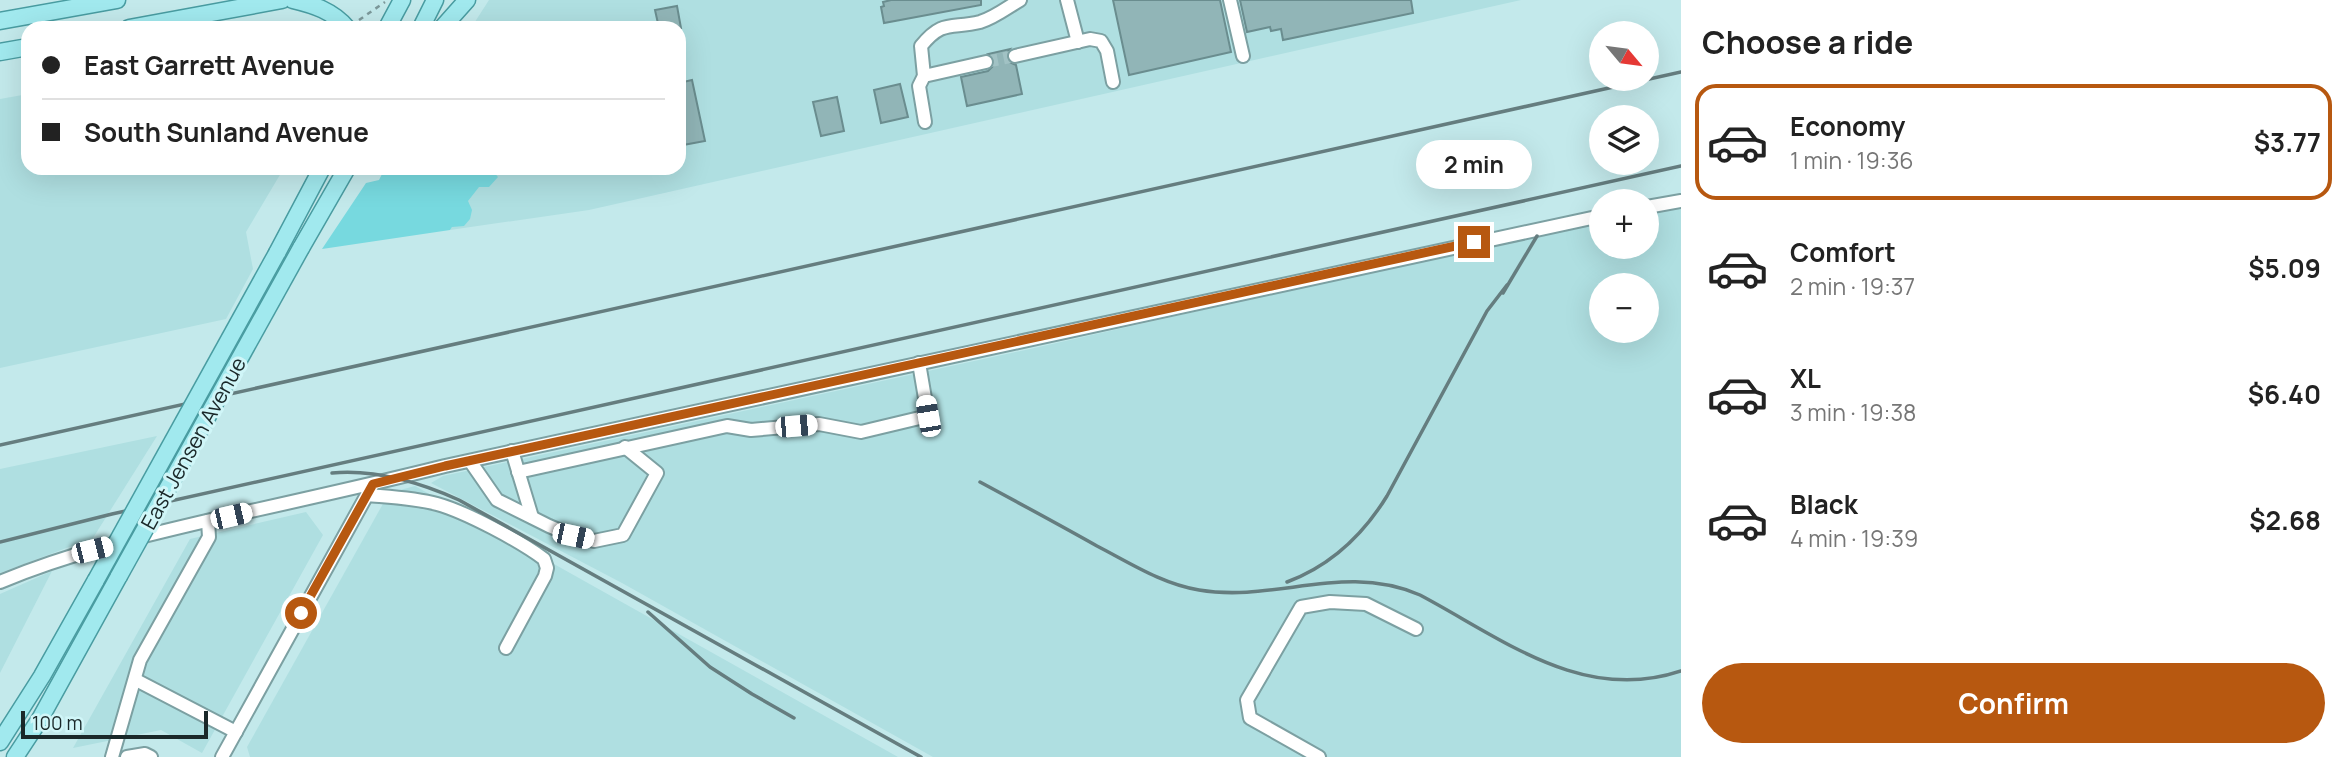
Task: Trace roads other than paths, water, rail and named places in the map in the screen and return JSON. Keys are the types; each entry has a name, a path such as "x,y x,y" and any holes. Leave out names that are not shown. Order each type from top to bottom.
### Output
{"main road":[{"path":"0,22 117,0"},
{"path":"167,21 282,0"},
{"path":"293,0 323,9 344,21"},
{"path":"391,21 402,0"},
{"path":"424,21 435,0"},
{"path":"448,21 467,0"},
{"path":"0,52 21,48"},
{"name":"East Jensen Avenue","path":"0,742 96,580 318,175"},
{"name":"East Jensen Avenue","path":"15,757 40,719 344,175"}],"street":[{"path":"925,122 919,86 924,76 920,46 932,32 945,26 982,22 1020,0"},
{"path":"1067,0 1077,42"},
{"path":"1230,0 1243,56"},
{"path":"1015,56 1090,39 1101,41 1107,51 1114,82"},
{"path":"924,76 986,62"},
{"path":"1659,205 1681,201"},
{"path":"0,582 65,557 208,521 370,490 512,451 1589,219"},
{"path":"518,472 727,426 751,430 819,424 861,432 928,416 919,363"},
{"path":"470,461 497,500 573,536 594,541 623,535 657,473 625,447"},
{"path":"512,451 532,517"},
{"path":"370,490 443,506 494,530 544,559 547,568 545,576 506,648"},
{"path":"222,757 370,490"},
{"path":"112,757 141,660 209,537 208,521"},
{"path":"1319,757 1250,719 1247,700 1301,607 1330,602 1366,604 1416,629"},
{"path":"136,680 236,732"},
{"path":"127,757 145,754 151,757"}],"tunnel":[{"path":"986,62 1015,56"}],"railway":[{"path":"0,445 1681,72"},
{"path":"0,542 112,514 1681,166"},
{"path":"1503,293 1537,236"},
{"path":"1287,582 1317,567 1344,548 1378,510 1487,311 1507,285"},
{"path":"332,473 365,473 397,478 459,500 921,757"},
{"path":"980,482 1134,566 1185,587 1227,593 1337,582 1392,586 1420,595 1513,647 1577,673 1611,679 1645,679 1681,671"},
{"path":"648,612 710,667 794,718"}]}
